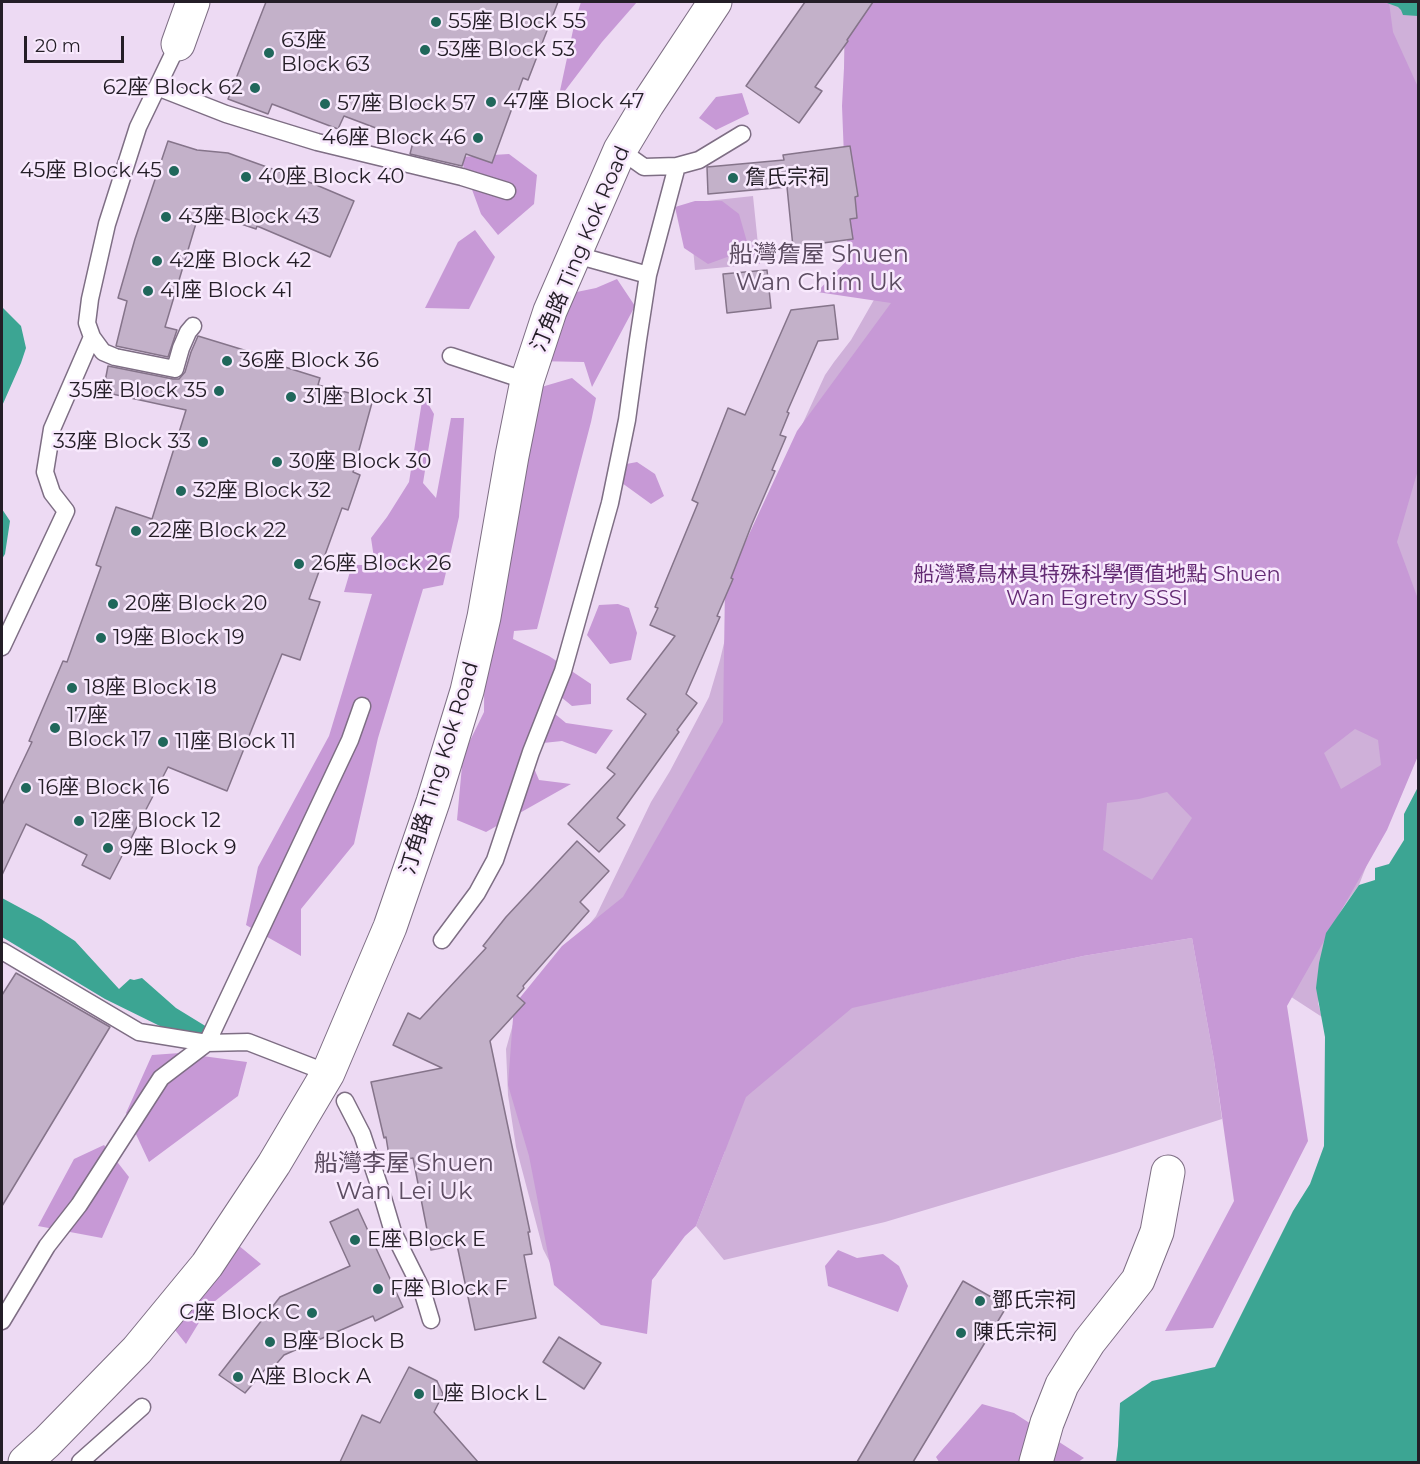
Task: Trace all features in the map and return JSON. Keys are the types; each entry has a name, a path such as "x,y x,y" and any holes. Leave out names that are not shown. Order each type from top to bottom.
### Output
{"main road":[{"path":"178,44 193,2"},
{"name":"汀角路 Ting Kok Road","path":"25,1462 137,1350 207,1265 274,1164 328,1073 390,927 433,802 467,691 484,617 527,381 550,311 621,150 647,105 715,2"},
{"path":"1036,1462 1047,1423 1062,1385 1089,1342 1138,1280 1157,1232 1168,1172"}],"lane":[{"path":"178,44 138,127 107,224 90,299 87,323 92,337 103,352 115,357 175,369 181,348 193,326"},
{"path":"157,87 219,111 317,142 462,177 507,191"},
{"path":"621,150 644,167 677,166 699,160 742,134"},
{"path":"442,940 477,893 495,860 531,752 563,671 612,493 627,420 648,275 677,166"},
{"path":"576,250 588,258 648,275"},
{"path":"2,647 66,511 52,493 45,472 52,429 92,337"},
{"path":"451,356 527,381"},
{"path":"2,1321 47,1246 79,1205 161,1078 207,1043 346,749 362,706"},
{"path":"2,951 139,1032 207,1043 248,1042 328,1073"},
{"path":"345,1101 362,1134 393,1232 422,1290 431,1320"},
{"path":"80,1462 142,1407"}],"green space":[{"path":"581,2 637,2 602,42 558,100 575,21"},
{"name":"船灣鷺鳥林具特殊科學價值地點 Shuen Wan Egretry SSSI","path":"855,2 1389,2 1393,32 1418,87 1418,470 1397,542 1418,599 1418,756 1387,830 1287,1006 1308,1141 1213,1328 1165,1331 1234,1201 1214,1060 1192,938 1083,956 852,1008 746,1097 696,1226 685,1236 652,1280 647,1334 601,1325 554,1285 529,1156 508,1085 514,1005 562,946 623,897 723,722 725,586 797,431 891,303 817,292 848,259 842,106 847,11","holes":["1355,729 1378,740 1381,765 1341,789 1324,753","1167,792 1192,818 1152,880 1103,850 1107,803 1139,799"]},
{"name":"船灣鷺鳥林具特殊科學價值地點 Shuen Wan Egretry SSSI","path":"1046,2 1404,2 1418,16 1418,732 1359,885 1332,923 1318,1003 1322,1017 1156,909 890,999 1083,956 1192,938 1222,1119 885,1222 724,1260 696,1226 725,1151 723,1151 656,1275 639,1292 562,1286 543,1249 516,1147 508,1095 506,1049 517,1010 596,916 651,802 709,697 738,584 760,513 825,375 851,340 883,284 844,99 844,39"},
{"path":"742,93 749,114 716,130 699,118 716,97"},
{"path":"509,154 537,175 534,204 498,235 481,214 460,157"},
{"path":"753,196 760,264 695,270 689,203"},
{"path":"695,201 722,201 739,214 749,249 708,264 684,248 675,207"},
{"path":"475,230 495,257 469,309 425,308 458,242"},
{"path":"617,279 635,306 592,387 584,362 534,361 567,294 596,288"},
{"path":"572,378 596,398 591,422 537,629 514,631 513,639 549,656 591,684 591,704 572,706 550,688 543,704 566,723 613,730 596,754 562,741 524,745 539,780 571,784 486,832 457,820 463,755 484,712 485,560 538,388"},
{"path":"423,395 434,414 423,483 436,498 451,418 464,418 459,517 443,585 423,589 378,738 354,844 301,909 301,956 246,925 258,867 329,736 372,594 344,592 352,565 375,565 371,538 409,482"},
{"path":"637,462 655,474 664,496 651,504 622,483 621,465"},
{"path":"618,604 629,608 637,633 631,660 610,664 587,635 599,605"},
{"path":"180,1053 247,1062 238,1096 149,1162 126,1113 152,1055"},
{"path":"104,1145 129,1177 102,1238 38,1226 74,1159"},
{"path":"238,1245 261,1264 209,1306 186,1344 160,1311"},
{"path":"838,1250 857,1258 883,1254 899,1266 908,1286 898,1312 828,1286 825,1266"},
{"path":"982,1404 1014,1413 1084,1458 1078,1462 939,1462 936,1457"}],"shaded area":[{"path":"1386,2 1418,2 1418,16 1403,15 1398,7"},
{"path":"2,307 21,326 26,348 2,406"},
{"path":"2,509 10,521 5,554 2,559"},
{"path":"1418,787 1418,1462 1116,1462 1120,1403 1152,1381 1215,1367 1293,1211 1310,1184 1324,1146 1325,1037 1316,988 1326,933 1359,885 1375,880 1375,868 1389,864 1404,840 1404,814"},
{"path":"2,898 75,941 119,989 130,979 142,978 176,1008 207,1027 198,1038 168,1030 105,999 2,937"}],"building":[{"path":"266,2 558,2 528,80 523,78 492,163 466,154 462,166 410,154 413,142 344,116 338,129 272,104 268,114 228,99"},
{"path":"805,2 873,2 815,87 822,91 799,123 746,86"},
{"path":"168,141 197,150 228,153 354,201 330,257 257,226 256,229 200,210 165,327 177,330 168,357 116,346 127,301 118,298"},
{"path":"850,146 858,196 855,197 857,218 850,219 853,239 793,247 787,187 708,194 707,167 784,160 783,155"},
{"path":"767,270 771,308 727,313 723,274"},
{"path":"834,305 838,339 818,341 787,412 789,413 780,435 786,437 772,470 775,471 731,578 733,579 717,616 720,617 686,694 697,703 617,818 625,825 599,852 568,824 615,774 607,768 646,714 627,699 675,636 650,625 658,608 655,607 698,503 692,500 728,408 745,415 791,310"},
{"path":"198,336 257,354 256,358 320,378 318,385 373,399 353,472 360,475 348,510 342,508 309,599 320,602 300,660 282,654 227,791 168,767 110,879 82,865 87,855 26,824 2,875 2,805 32,742 29,741 63,661 67,662 101,567 96,565 116,507 152,519 186,410 103,392 108,366 179,379 185,372"},
{"path":"577,841 609,871 580,902 589,911 523,986 524,988 517,996 525,1003 490,1041 530,1232 528,1232 532,1254 524,1255 536,1318 475,1330 457,1245 431,1250 413,1158 390,1162 386,1137 384,1138 371,1082 442,1068 393,1045 408,1013 420,1019 486,948 483,946 506,917"},
{"path":"16,973 110,1027 2,1206 2,995"},
{"path":"358,1209 403,1307 375,1321 373,1316 284,1355 271,1370 267,1367 245,1393 219,1375 280,1297 350,1266 330,1222"},
{"path":"963,1281 1007,1306 913,1462 857,1462"},
{"path":"559,1337 601,1363 584,1389 543,1362"},
{"path":"409,1367 437,1381 443,1394 434,1412 478,1462 340,1462 362,1415 380,1423"}],"place":[{"name":"55座 Block 55","path":"436,22"},
{"name":"53座 Block 53","path":"425,50"},
{"name":"63座 Block 63","path":"269,53"},
{"name":"62座 Block 62","path":"255,88"},
{"name":"47座 Block 47","path":"491,102"},
{"name":"57座 Block 57","path":"325,104"},
{"name":"46座 Block 46","path":"478,138"},
{"name":"45座 Block 45","path":"174,171"},
{"name":"40座 Block 40","path":"246,177"},
{"name":"詹氏宗祠","path":"733,178"},
{"name":"43座 Block 43","path":"166,217"},
{"name":"42座 Block 42","path":"157,261"},
{"name":"41座 Block 41","path":"148,291"},
{"name":"36座 Block 36","path":"227,361"},
{"name":"35座 Block 35","path":"219,391"},
{"name":"31座 Block 31","path":"291,397"},
{"name":"33座 Block 33","path":"203,442"},
{"name":"30座 Block 30","path":"277,462"},
{"name":"32座 Block 32","path":"181,491"},
{"name":"22座 Block 22","path":"136,531"},
{"name":"26座 Block 26","path":"299,564"},
{"name":"20座 Block 20","path":"113,604"},
{"name":"19座 Block 19","path":"101,638"},
{"name":"18座 Block 18","path":"72,688"},
{"name":"17座 Block 17","path":"55,728"},
{"name":"11座 Block 11","path":"163,742"},
{"name":"16座 Block 16","path":"26,788"},
{"name":"12座 Block 12","path":"79,821"},
{"name":"9座 Block 9","path":"108,848"},
{"name":"E座 Block E","path":"355,1240"},
{"name":"F座 Block F","path":"378,1289"},
{"name":"鄧氏宗祠","path":"980,1301"},
{"name":"C座 Block C","path":"312,1313"},
{"name":"陳氏宗祠","path":"961,1333"},
{"name":"B座 Block B","path":"270,1342"},
{"name":"A座 Block A","path":"238,1377"},
{"name":"L座 Block L","path":"419,1394"}],"district":[{"name":"船灣詹屋 Shuen Wan Chim Uk","path":"819,269"},
{"name":"船灣李屋 Shuen Wan Lei Uk","path":"404,1178"}]}
